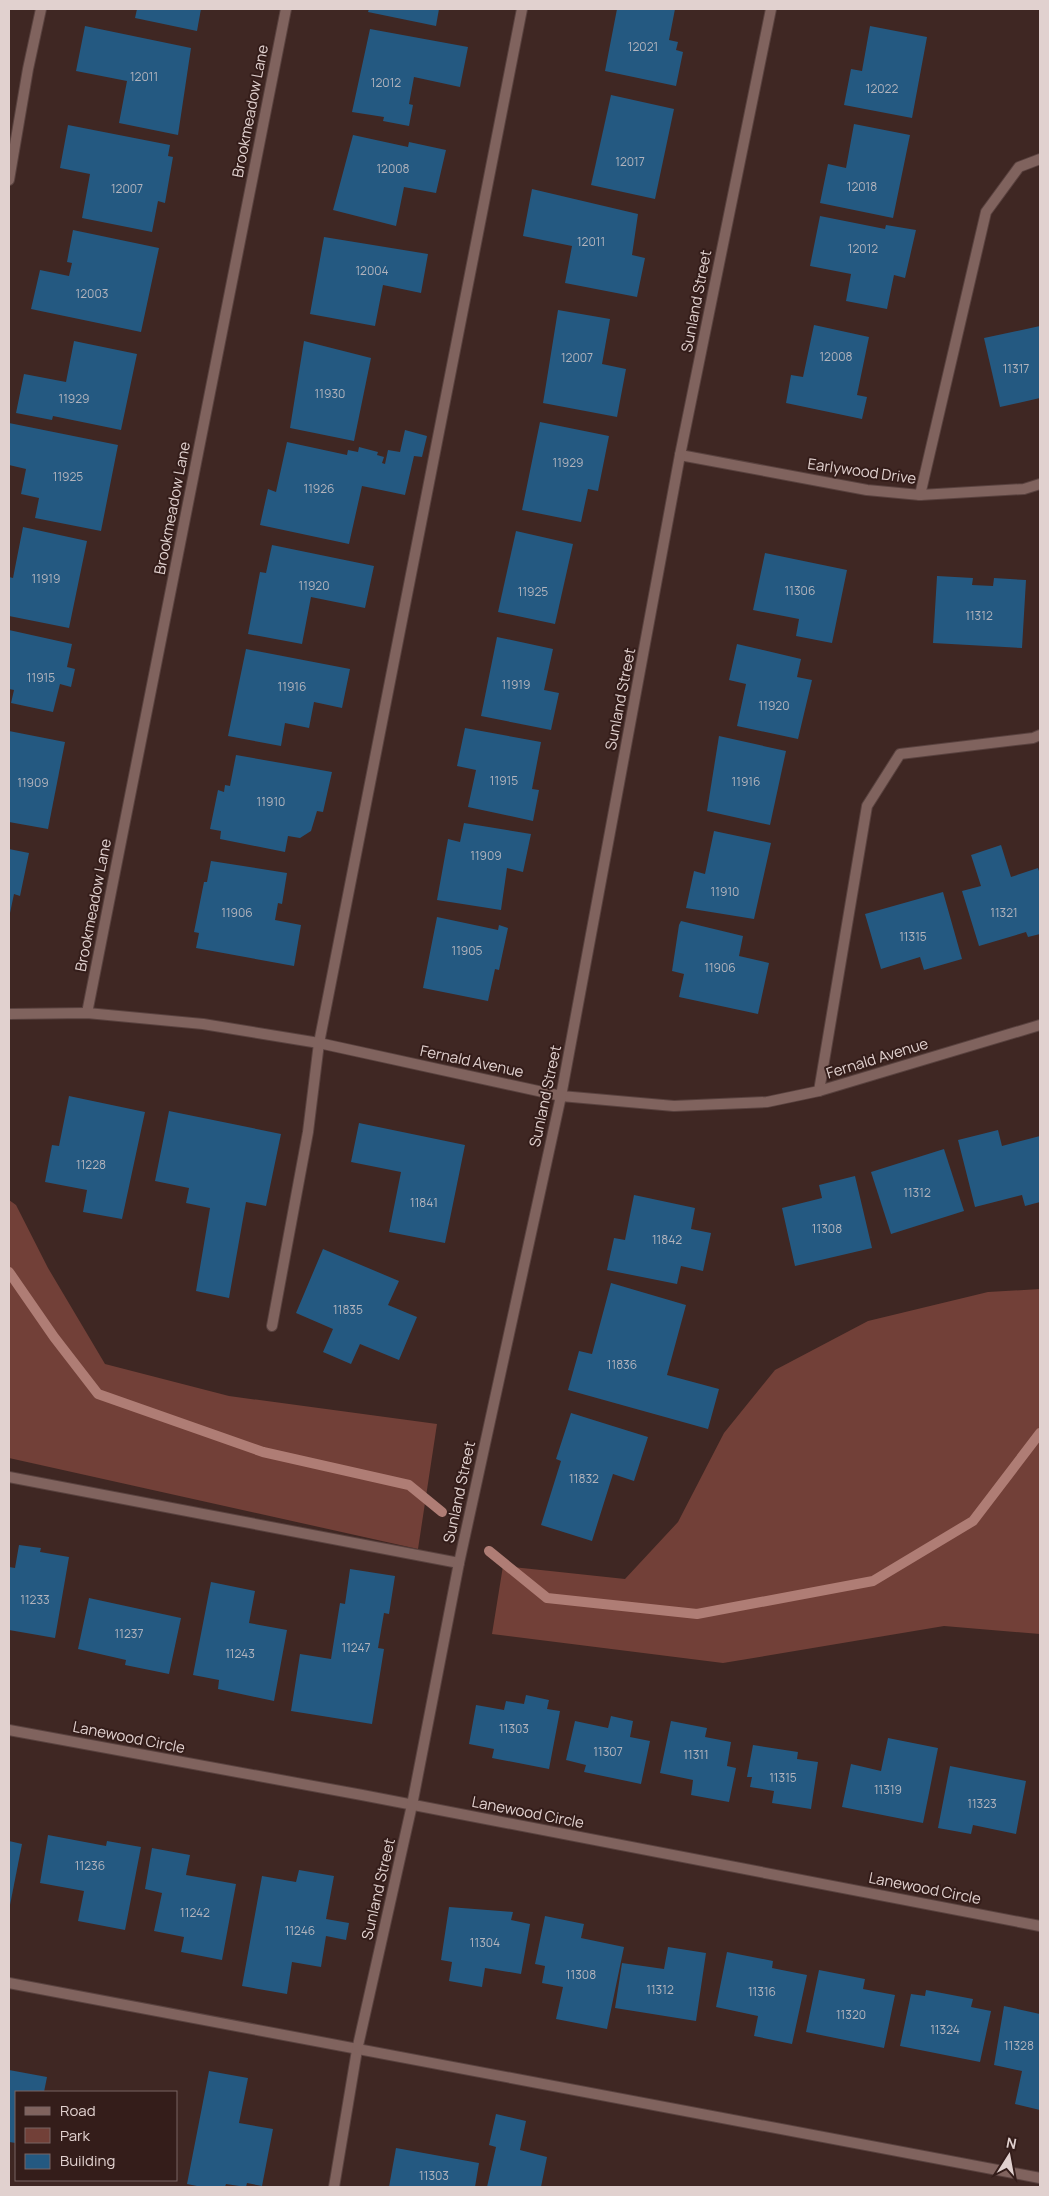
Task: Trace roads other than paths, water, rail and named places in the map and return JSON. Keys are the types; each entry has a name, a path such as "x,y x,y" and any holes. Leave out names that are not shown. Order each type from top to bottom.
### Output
{"street":[{"path":"9,180 28,69 42,9"},
{"name":"Brookmeadow Lane","path":"87,1013 286,9"},
{"path":"272,1326 308,1132 319,1043 522,9"},
{"name":"Sunland Street","path":"334,2187 357,2050 412,1805 459,1563 561,1096 680,455 771,9"},
{"path":"920,495 986,212 1019,167 1040,159"},
{"name":"Earlywood Drive","path":"680,455 867,490 920,495 1024,489 1040,484"},
{"path":"819,1091 867,806 900,754 1033,738 1040,735"},
{"name":"Fernald Avenue","path":"9,1014 87,1013 203,1024 319,1043 561,1096 674,1106 767,1102 819,1091 1040,1025"},
{"path":"9,1476 459,1563"},
{"name":"Lanewood Circle","path":"9,1730 412,1805 1040,1926"},
{"path":"9,1983 1040,2178"}],"waterway":[{"path":"9,1272 54,1337 98,1394 263,1452 409,1485 442,1512"},
{"path":"489,1551 547,1598 697,1614 873,1581 973,1521 1040,1433"}]}
